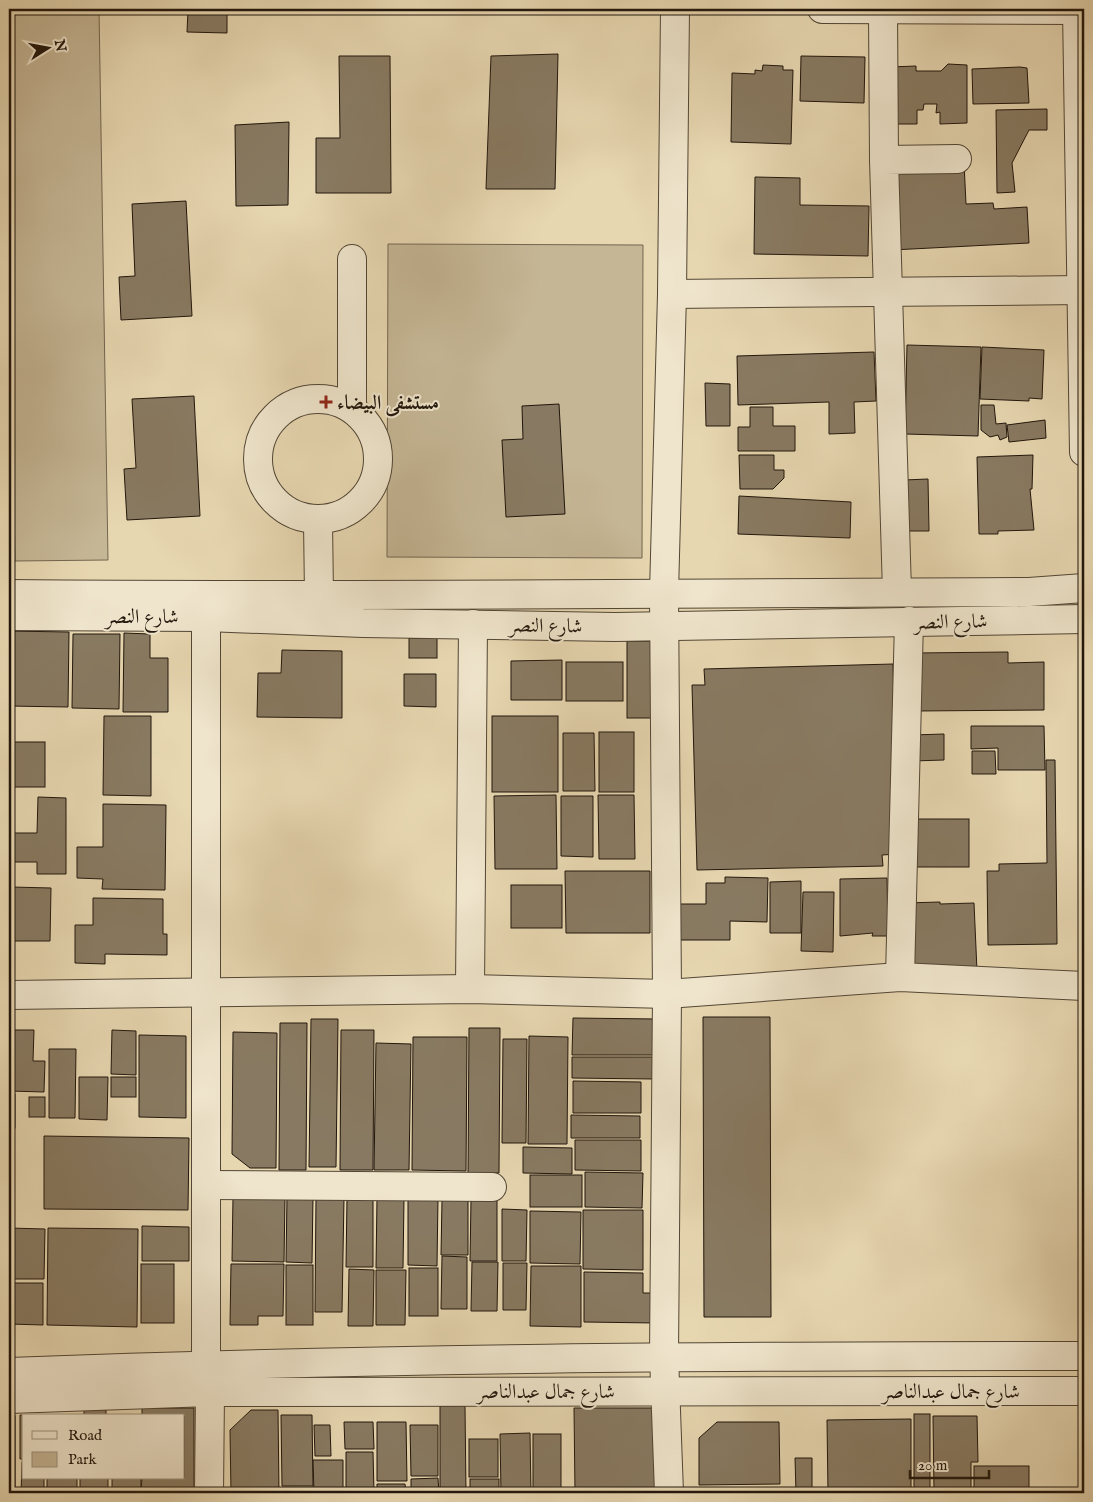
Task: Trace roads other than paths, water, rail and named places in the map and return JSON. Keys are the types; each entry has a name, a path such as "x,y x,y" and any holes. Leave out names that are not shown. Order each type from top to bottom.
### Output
{"street":[{"path":"669,1493 664,1356 667,994 664,593 672,294 675,9"},
{"path":"822,9 1078,10 1082,83 1084,452"},
{"path":"883,10 884,160 897,592"},
{"path":"884,160 957,159"},
{"path":"352,259 352,408"},
{"path":"672,294 1082,290"},
{"path":"326,398 352,408 373,432 379,462 370,492 348,513 318,521 291,514 269,496 258,470 259,442 274,417 298,402 326,398"},
{"path":"318,521 319,596"},
{"name":"شارع النصر","path":"9,594 364,596 1030,592 1084,588"},
{"path":"363,623 364,596"},
{"name":"شارع النصر","path":"9,616 206,617 363,623 664,626 1084,620"},
{"path":"206,617 206,1364 210,1392 209,1493"},
{"path":"900,977 909,621"},
{"path":"470,989 473,624"},
{"path":"9,995 470,989 667,994 900,977 1084,986"},
{"path":"207,1185 492,1187"},
{"path":"9,1372 206,1364 664,1356 1084,1356"},
{"name":"شارع جمال عبدالناصر","path":"9,1399 210,1392 1084,1391"}],"place":[{"name":"مستشفى البيضاء","path":"326,402"}]}
